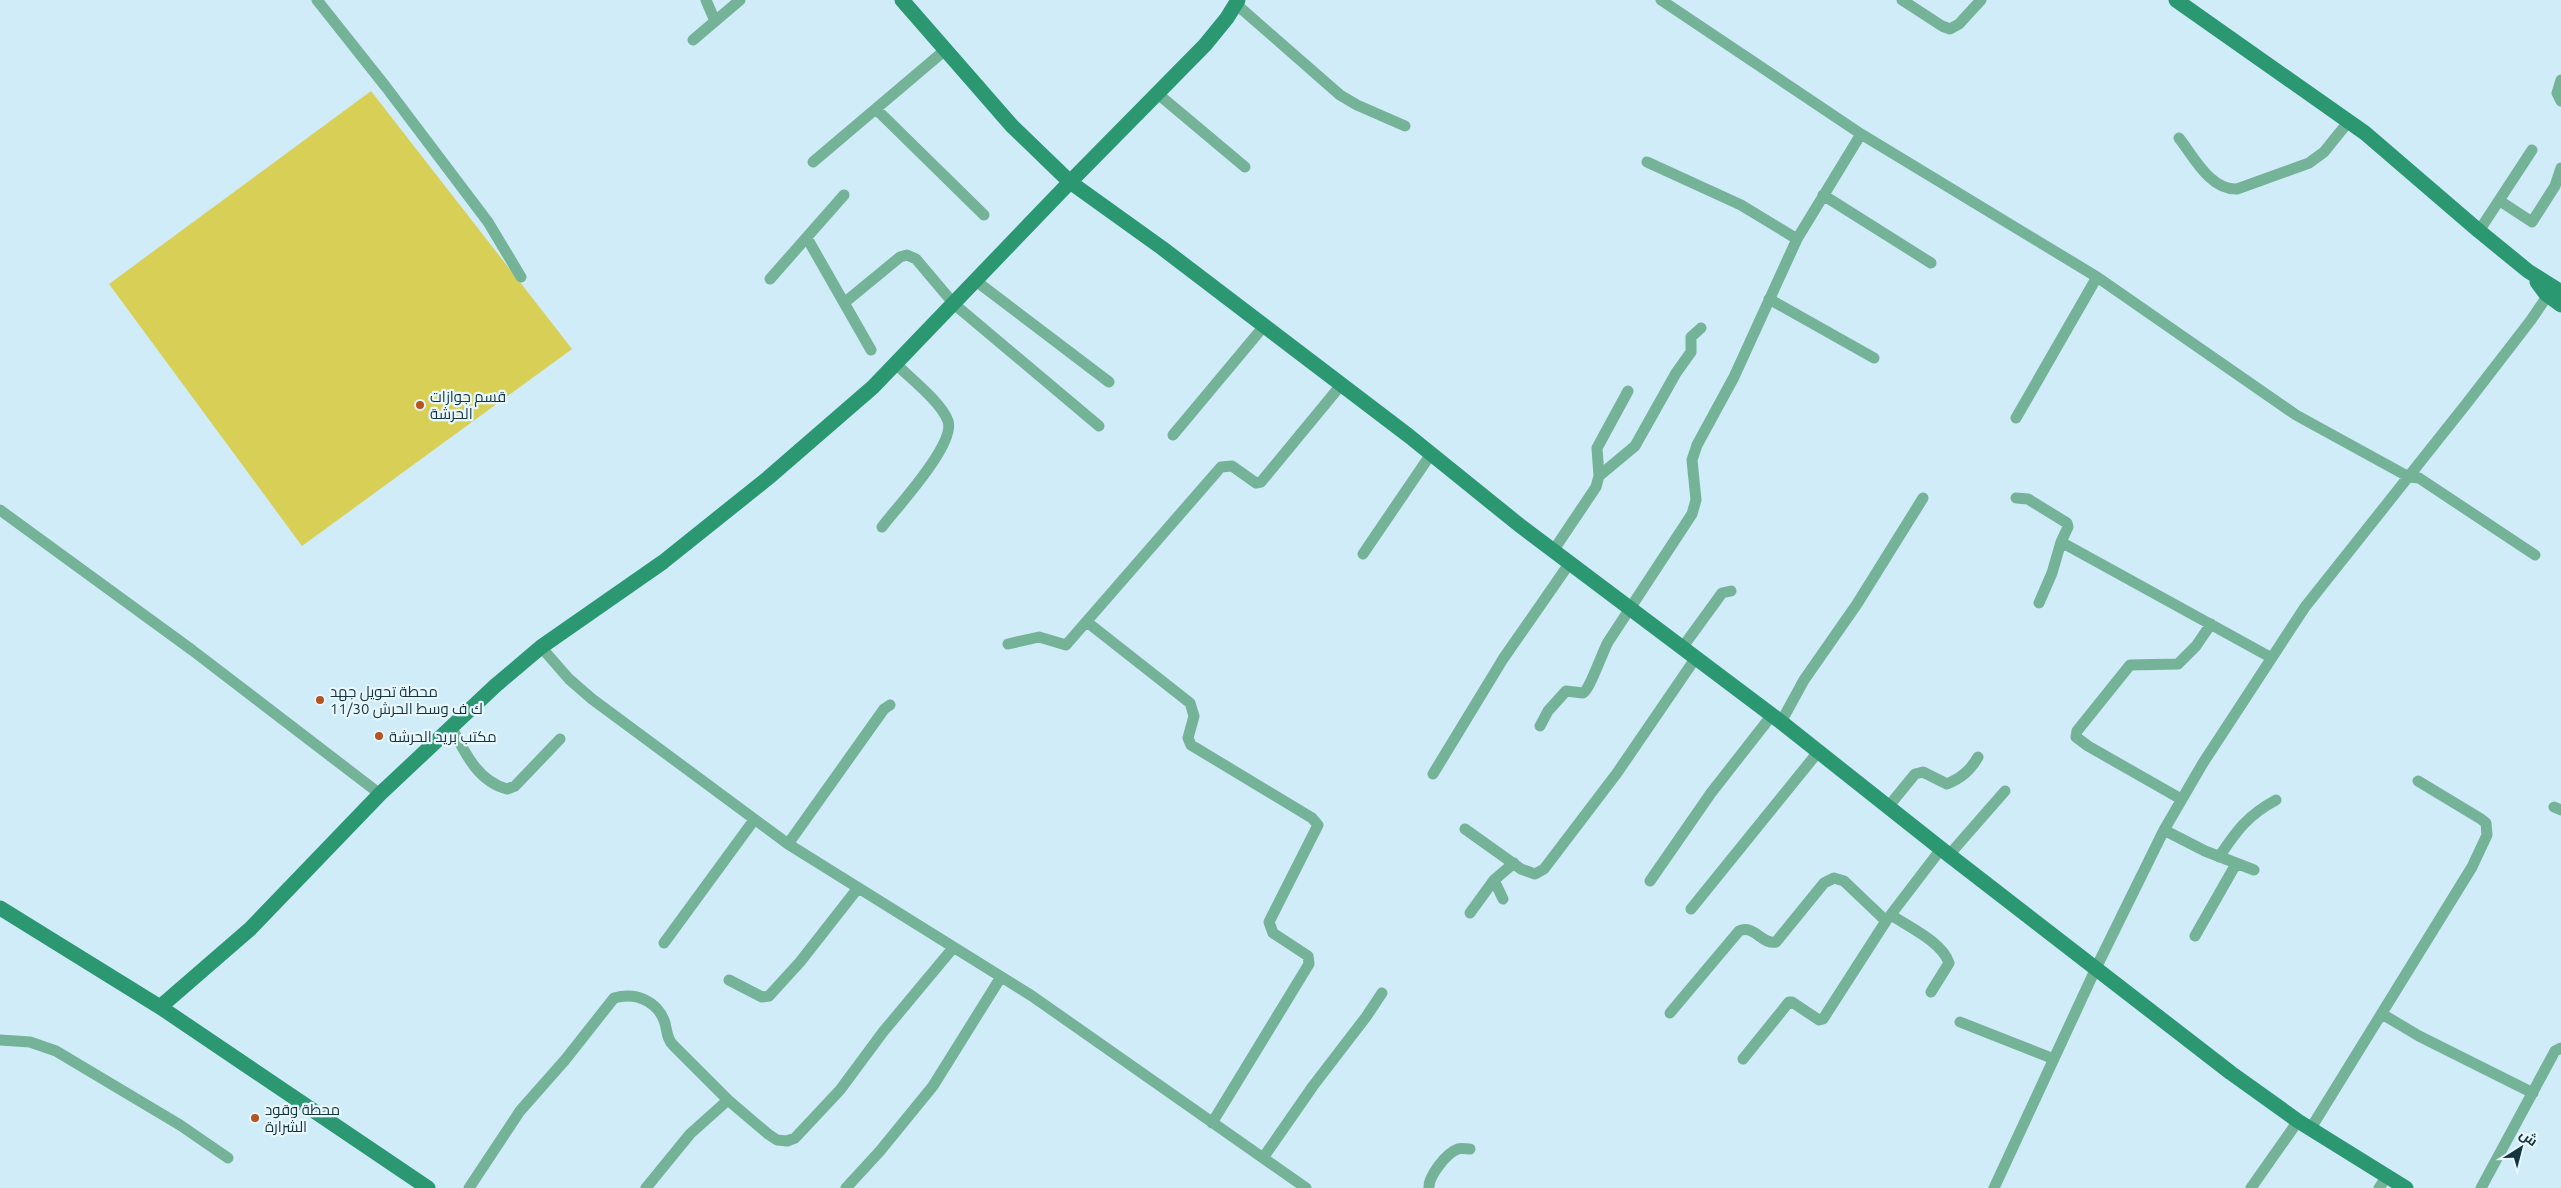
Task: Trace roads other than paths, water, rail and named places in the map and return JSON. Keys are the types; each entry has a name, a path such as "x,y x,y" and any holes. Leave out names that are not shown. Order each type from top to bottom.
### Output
{"street":[{"path":"317,0 386,87 488,222 521,277"},
{"path":"706,0 715,21"},
{"path":"693,40 740,0"},
{"path":"902,0 1012,126 1070,182 1264,326 1431,454 1569,564 1777,718 1945,852 2231,1073 2298,1121 2311,1128 2383,1182 2406,1188"},
{"path":"1662,0 1861,134 2097,277 2290,411 2409,477 2419,478 2535,555"},
{"path":"1902,0 1942,26 1950,29 1959,24 1981,0"},
{"path":"1994,1188 2096,968 2164,830 2181,799 2270,657 2305,606 2409,477 2531,320 2556,295 2349,121 2176,0"},
{"path":"160,1007 250,929 380,794 451,726 541,647 663,562 847,412 896,364 1217,32 1237,2 1340,95 1356,105 1405,126"},
{"path":"813,162 944,50"},
{"path":"2561,80 2557,93 2561,101"},
{"path":"1158,94 1245,167"},
{"path":"876,108 984,215"},
{"path":"2179,138 2213,180 2228,189 2237,189 2309,163 2331,145 2349,121"},
{"path":"1540,726 1548,711 1566,691 1583,693 1589,688 1597,664 1629,609 1694,510 1696,500 1692,472 1694,452 1734,377 1797,239 1861,134"},
{"path":"2480,232 2532,150"},
{"path":"1648,162 1741,205 1797,239"},
{"path":"2500,201 2532,222 2538,216 2555,186 2561,168"},
{"path":"770,279 844,195"},
{"path":"1824,195 1931,264"},
{"path":"807,238 871,350"},
{"path":"844,303 891,264 907,255 921,264 954,304 1099,426"},
{"path":"2016,418 2097,277"},
{"path":"976,281 1110,382"},
{"path":"1769,299 1874,358"},
{"path":"1173,434 1264,326"},
{"path":"1599,476 1635,446 1676,373 1691,352 1691,337 1701,328"},
{"path":"882,527 938,456 949,432 948,422 942,409 896,364"},
{"path":"1008,644 1039,637 1066,645 1221,467 1232,466 1256,483 1260,483 1341,385"},
{"path":"1554,551 1594,490 1599,476 1597,448 1628,390"},
{"path":"1364,554 1431,454"},
{"path":"1650,881 1711,793 1777,718 1857,604 1923,498"},
{"path":"2016,498 2028,499 2067,524 2068,527 2039,603"},
{"path":"0,510 192,650 380,794"},
{"path":"2061,542 2270,657"},
{"path":"1433,774 1504,659 1569,564"},
{"path":"1682,648 1722,593 1731,592"},
{"path":"1087,622 1190,703 1194,711 1188,738 1191,746 1312,818 1318,826 1269,922 1273,933 1308,956 1309,964 1212,1123"},
{"path":"2181,799 2088,746 2076,737 2077,731 2130,665 2178,664 2196,646 2211,624"},
{"path":"541,647 569,679 592,699 754,820 788,844 1000,977 1112,1050 1212,1123 1306,1188"},
{"path":"1465,829 1514,863 1535,874 1549,865 1617,773 1695,659"},
{"path":"788,844 884,709 890,705"},
{"path":"451,726 479,773 489,782 507,789 515,786 560,738"},
{"path":"1691,909 1818,752"},
{"path":"1888,807 1915,774 1923,772 1947,784 1958,779 1971,769 1978,757"},
{"path":"2311,1128 2472,867 2487,835 2486,823 2418,781"},
{"path":"1743,1060 1789,1002 1792,1002 1819,1020 1823,1019 1889,918 1945,852 2005,791"},
{"path":"2219,856 2238,828 2252,814 2276,800"},
{"path":"664,943 754,820"},
{"path":"2164,830 2236,864 2254,870"},
{"path":"1470,913 1494,880 1514,863"},
{"path":"2196,936 2236,864"},
{"path":"1670,1014 1739,931 1752,931 1770,943 1776,942 1829,880 1839,878 1889,918 1939,948 1949,963 1931,992"},
{"path":"1494,880 1503,899"},
{"path":"729,980 762,998 768,996 800,962 858,888"},
{"path":"0,908 160,1007 428,1188"},
{"path":"469,1188 520,1112 566,1060 614,998 639,997 655,1005 665,1022 670,1043 728,1100 777,1140 787,1141 795,1138 840,1090 883,1032 954,948"},
{"path":"846,1188 880,1151 933,1086 1000,977"},
{"path":"1263,1158 1313,1086 1382,993"},
{"path":"2382,1014 2419,1036 2462,1055 2533,1093"},
{"path":"1960,1022 2054,1059"},
{"path":"0,1040 30,1042 56,1051 180,1125 228,1158"},
{"path":"2481,1188 2555,1051 2561,1048"},
{"path":"646,1188 690,1134 728,1100"},
{"path":"2251,1188 2298,1121"},
{"path":"1429,1188 1428,1182 1446,1159 1457,1149 1470,1149"}],"place":[{"name":"قسم جوازات الحرشة","path":"420,405"},
{"name":"محطة تحويل جهد 11/30 ك ف وسط الحرش","path":"320,700"},
{"name":"مكتب بريد الحرشة","path":"379,736"},
{"name":"محطة وقود الشرارة","path":"255,1118"}]}
